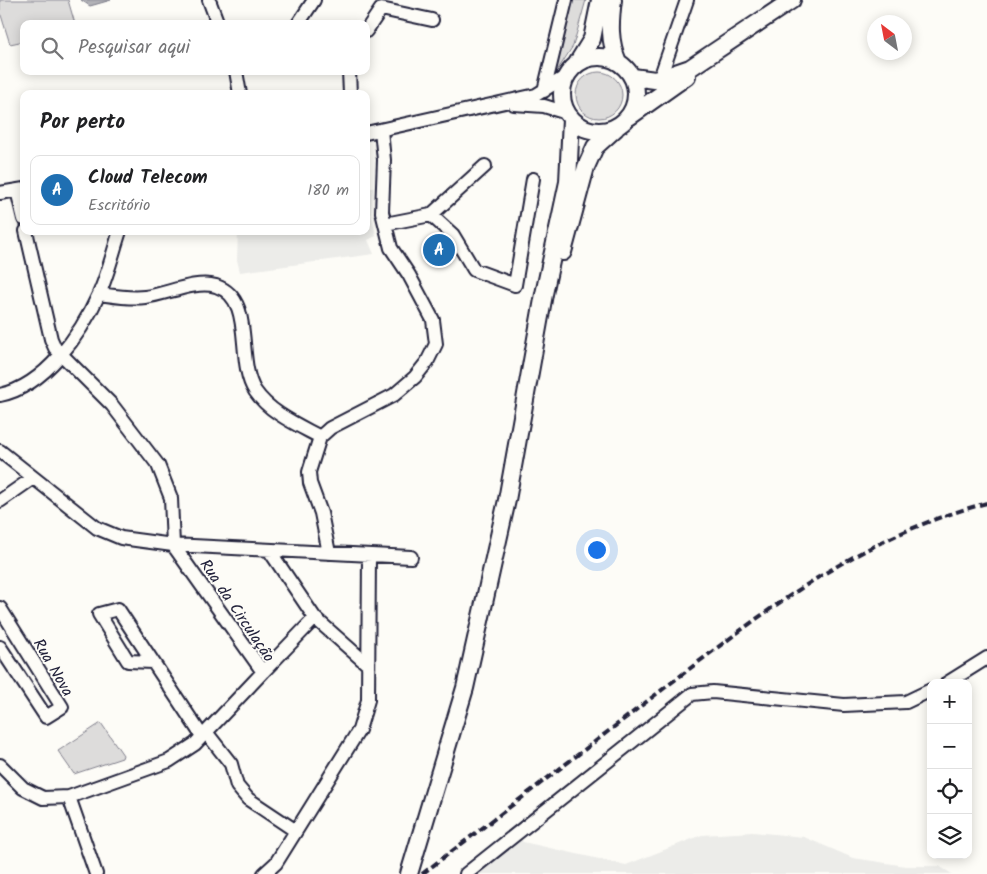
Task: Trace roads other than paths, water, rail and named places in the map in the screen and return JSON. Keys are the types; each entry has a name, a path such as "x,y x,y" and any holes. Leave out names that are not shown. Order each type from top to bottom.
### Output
{"main road":[{"path":"600,0 592,40 572,70 562,90 564,106 569,116 581,127 592,131 604,131 622,123 636,98 632,77"},
{"path":"613,0 610,36 618,62"},
{"path":"534,358 586,167 595,147 661,85 690,68 792,0"},
{"path":"572,70 597,57 608,58 618,62 632,77 661,85 697,69 730,42"},
{"path":"408,874 465,688 507,500 544,294 568,182 569,116"}],"street":[{"path":"209,0 216,20"},
{"path":"301,20 314,0"},
{"path":"544,91 566,0"},
{"path":"661,85 687,0"},
{"path":"370,26 382,9 432,20"},
{"path":"370,132 504,104 544,91 572,70"},
{"path":"238,75 240,90"},
{"path":"349,75 350,90"},
{"path":"504,104 544,106 569,116"},
{"path":"329,553 321,513 310,482 309,472 320,437 330,428 394,395 415,377 428,362 436,344 433,320 409,275 391,248 382,212 384,160 382,130"},
{"path":"385,224 431,215 485,166"},
{"path":"431,215 453,235 474,270 515,285 533,179"},
{"path":"0,193 20,190"},
{"path":"27,235 55,348 64,354 112,405 158,465 171,498 173,545"},
{"path":"0,395 19,390 64,354 99,294 119,235"},
{"path":"99,294 121,298 144,297 205,284 227,291 235,298 240,309 244,355 249,378 255,390 264,403 320,437"},
{"path":"0,451 97,528 121,538 173,545 411,557"},
{"path":"0,501 33,478"},
{"name":"Rua da Circulação","path":"0,765 23,788 43,798 69,797 169,761 204,734 264,672 173,545"},
{"path":"269,550 315,618 368,664"},
{"path":"264,874 276,862 360,730 368,700 369,555"},
{"name":"Rua Nova","path":"0,608 62,707 46,717 0,647"},
{"path":"153,662 128,662 99,614 118,609 204,734 231,764 237,786 248,799 296,831"},
{"path":"264,672 315,618"},
{"path":"953,679 987,658"},
{"path":"466,874 692,694 712,692 844,705 906,702 927,692"},
{"path":"69,797 96,874"}],"railway":[{"path":"422,874 729,639 809,583 893,537 938,518 987,503"}],"place":[{"name":"Cloud Telecom","path":"439,250"}]}
